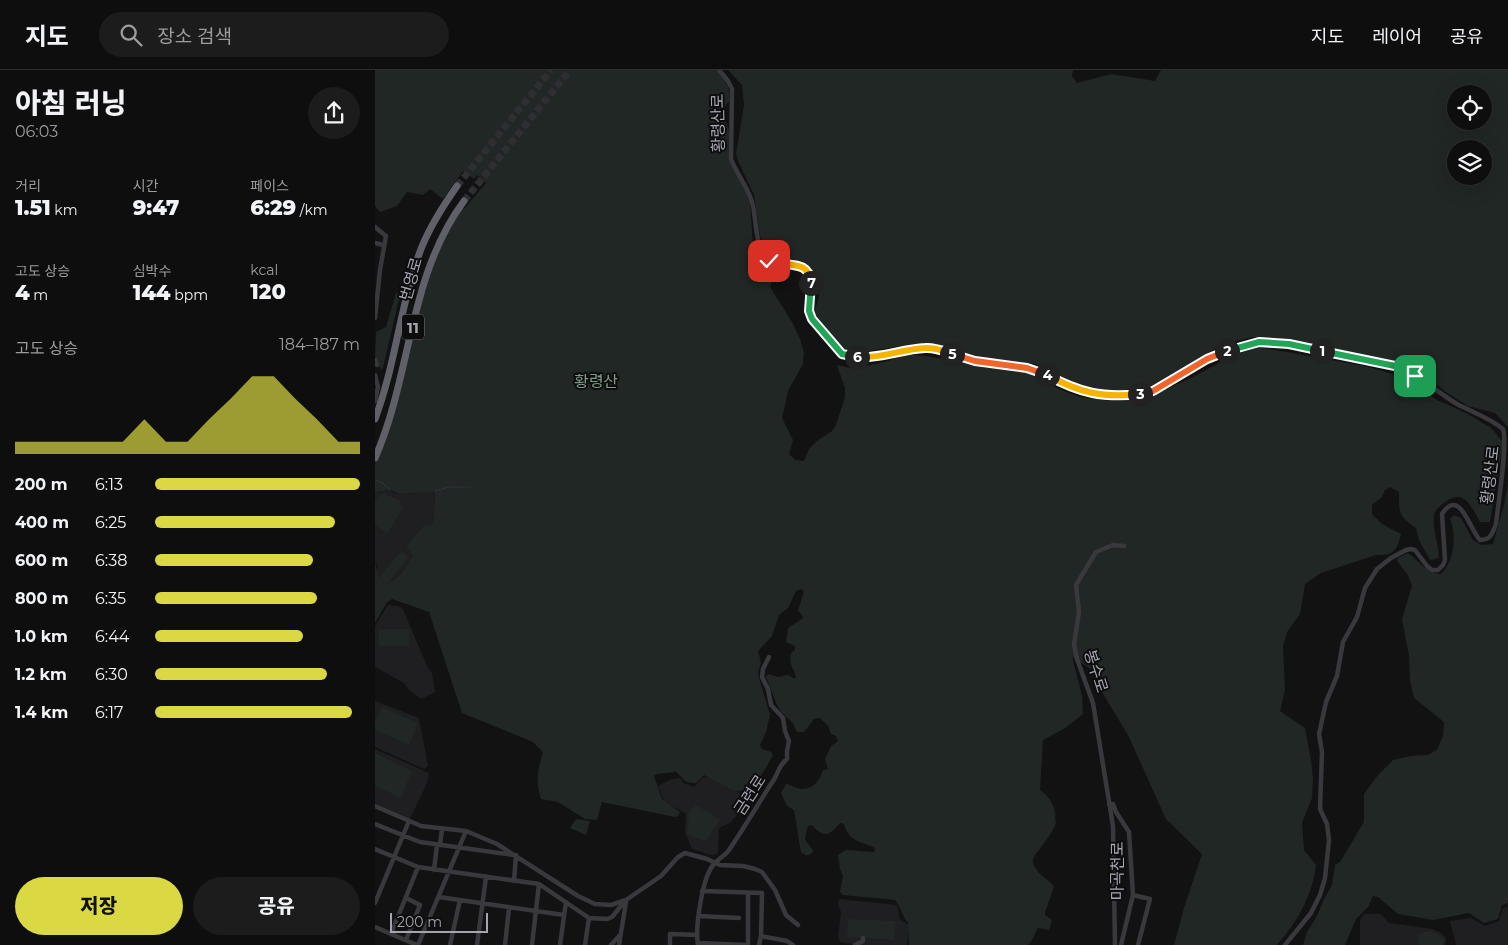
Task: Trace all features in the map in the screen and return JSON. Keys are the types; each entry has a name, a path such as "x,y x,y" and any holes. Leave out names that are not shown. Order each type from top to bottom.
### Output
{"highway":[{"name":"번영로","path":"375,419 386,386 417,259 433,222 457,186"},
{"name":"번영로","path":"375,458 394,405 426,273 442,235 464,201"}],"street":[{"name":"황령산로","path":"719,70 729,81 732,89 731,159 753,203 759,243 763,256 776,264 805,268 811,281 809,311 812,319 842,354 862,358 923,348 936,348 975,361 1027,368 1082,392 1102,395 1136,394 1153,391 1207,359 1259,342 1289,344 1395,366 1501,427 1505,432 1507,438 1506,453 1496,524 1491,536 1487,540 1480,540 1475,535 1462,509 1456,505 1451,505 1442,514 1445,560 1438,570 1432,570 1427,566 1415,550 1406,550 1391,558 1377,569 1365,588 1357,616 1343,642 1337,676 1326,702 1319,734 1322,752 1320,810 1327,824 1329,840 1325,878 1320,895 1311,913 1285,945"},
{"path":"375,227 386,236 377,269 375,318"},
{"path":"375,243 383,245"},
{"path":"375,360 377,365"},
{"path":"375,375 378,387 375,400"},
{"name":"봉수로","path":"1115,945 1113,826 1093,703 1077,659 1074,644 1079,612 1076,585 1096,552 1113,545 1125,546"},
{"name":"금련로","path":"698,944 697,935 704,883 715,863 728,853 777,777 780,765 787,759 789,741 783,718 771,705 768,689 763,678 763,669 769,657"},
{"name":"마곡천로","path":"1109,804 1113,804 1129,832 1133,895 1121,945"},
{"path":"375,806 421,826 466,832 497,844 584,900 611,905 626,900"},
{"path":"375,902 409,821"},
{"path":"375,824 420,842 516,856"},
{"path":"434,870 441,829"},
{"path":"375,927 417,945 466,832"},
{"path":"375,849 418,867 539,884 589,918 607,919 626,900 661,876 681,855 685,853 694,854 720,865 743,866 762,872 775,890 787,915 798,925"},
{"path":"514,880 516,856"},
{"path":"391,934 418,867"},
{"path":"477,945 486,877"},
{"path":"532,945 539,884"},
{"path":"703,891 762,893 759,945"},
{"path":"698,944 747,945 748,892"},
{"path":"1133,895 1150,899 1138,945"},
{"path":"439,897 564,915"},
{"path":"406,898 420,905 406,940"},
{"path":"450,945 461,900"},
{"path":"619,945 626,900"},
{"path":"560,945 565,902"},
{"path":"505,945 509,908"},
{"path":"699,916 739,918"},
{"path":"585,945 589,918"},
{"path":"670,945 670,934 697,935"},
{"path":"611,945 621,935"},
{"path":"761,936 787,941 793,945"},
{"path":"855,945 863,941 863,938"}],"shaded area":[{"path":"390,490 395,493 410,494 435,491 433,523 406,547 413,556 401,574 387,586 378,577 377,564 375,562 375,494"},
{"path":"388,605 398,606 403,609 427,666 432,673 435,692 421,699 410,691 404,683 375,667 375,626"},
{"path":"375,701 419,718 428,766 424,769 375,747"},
{"path":"375,749 429,773 427,783 410,819 375,803"},
{"path":"707,777 742,794 747,799 742,809 730,823 719,828 718,854 711,855 692,849 685,833 686,814 664,801 658,786 671,779 680,778 683,783 694,787 702,778"},
{"path":"839,899 897,905 900,919 909,925 907,945 859,945 840,942 838,936 841,912 838,904"},
{"path":"1508,906 1508,945 1456,945 1450,921 1471,918 1485,926 1499,921 1503,908"},
{"path":"1364,914 1381,914 1389,923 1433,929 1446,938 1445,945 1360,945 1360,920"}],"green space":[{"name":"황령산","path":"375,70 716,70 728,88 729,102 726,104 723,116 729,130 729,157 750,203 753,244 761,258 769,266 776,268 770,287 792,322 804,353 803,364 788,391 782,418 793,440 789,454 795,460 804,461 809,449 832,431 836,425 845,397 845,388 837,365 850,368 862,367 888,361 906,354 933,357 980,367 1021,371 1080,397 1110,401 1143,398 1158,393 1226,359 1257,347 1369,367 1392,374 1412,383 1437,400 1468,414 1491,428 1503,442 1490,522 1480,522 1470,505 1462,498 1457,497 1444,503 1435,513 1434,521 1439,558 1430,560 1419,540 1416,528 1401,514 1399,492 1390,487 1372,505 1372,514 1382,524 1401,534 1394,551 1321,573 1305,584 1300,614 1287,632 1283,646 1285,690 1280,711 1305,728 1313,779 1312,798 1302,823 1304,850 1316,865 1308,897 1303,908 1277,945 1174,945 1202,854 1166,819 1128,735 1103,694 1091,669 1072,657 1082,695 1083,714 1064,729 1043,740 1040,790 1052,803 1056,822 1049,836 1034,857 1033,863 1054,887 1045,912 1045,915 1052,920 1049,930 1038,928 1028,945 909,945 908,923 895,900 843,895 840,892 843,876 838,855 846,850 874,852 875,848 852,838 844,824 840,823 832,832 826,834 809,825 805,840 813,850 809,855 804,854 801,852 794,811 787,806 781,793 786,784 799,789 813,786 823,770 828,769 825,759 831,746 838,741 836,736 831,734 828,726 820,718 814,719 804,732 797,732 793,723 782,713 777,705 766,677 768,674 778,677 788,675 796,678 790,661 791,653 795,650 795,646 786,642 788,628 803,618 798,611 804,591 801,589 796,591 788,608 779,615 772,636 758,651 761,663 758,672 759,678 770,715 766,732 760,745 762,749 771,752 773,755 753,785 741,791 734,791 704,775 696,783 691,783 675,771 656,775 654,776 662,799 680,812 675,817 602,802 597,820 585,819 558,802 541,799 538,775 543,752 533,742 462,713 429,612 392,599 387,602 375,623 375,562 379,578 401,551 409,557 387,584 380,579 387,585 401,574 413,556 406,547 425,524 429,526 433,523 435,492 400,494 390,490 375,494 375,464 384,442 431,263 461,208 464,209 486,183 477,175 474,179 463,171 443,199 430,189 423,195 407,192 397,206 380,212 375,206"},
{"path":"728,70 1073,70 1072,76 1077,83 1111,74 1155,81 1161,70 1508,70 1508,427 1495,413 1468,406 1419,371 1380,359 1267,337 1253,337 1223,344 1144,390 1112,392 1086,389 1036,364 986,359 921,343 855,353 839,346 814,312 819,297 820,285 818,277 813,270 795,262 770,257 760,236 754,195 736,154 744,105 742,85"},
{"path":"396,293 402,294 381,370 375,356 376,332 386,327"},
{"path":"1508,484 1508,903 1502,905 1498,919 1484,923 1469,913 1433,920 1398,914 1378,897 1373,896 1368,907 1356,919 1345,945 1303,945 1307,932 1332,885 1335,865 1340,862 1364,822 1364,794 1378,775 1393,760 1428,755 1437,750 1443,736 1444,722 1414,698 1402,619 1412,586 1408,575 1397,561 1398,558 1408,553 1431,572 1441,574 1449,563 1453,548 1454,540 1450,519 1454,515 1461,518 1473,540 1481,545 1493,544"},
{"path":"383,493 401,501 399,504 404,507 387,534 375,525 375,501"},
{"path":"379,629 409,629 409,646 379,646"},
{"path":"382,707 418,723 409,745 375,730 375,722"},
{"path":"375,753 412,771 401,798 375,786"},
{"path":"695,804 720,820 706,841 687,834 689,812"},
{"path":"576,819 590,821 586,835 570,828"},
{"path":"848,919 896,921 894,940 847,937"},
{"path":"1427,931 1441,936 1444,940 1443,945 1418,945 1419,934"}],"waterway":[{"path":"375,480 383,483 390,490"},
{"path":"435,491 449,487 471,487"}],"tunnel":[{"path":"457,186 551,70"},
{"path":"464,201 570,70"}],"route":[{"path":"769,261 776,264 805,268 811,281 809,311 812,319 842,354 853,357 862,358 923,348 936,348 975,361 1027,368 1082,392 1102,395 1136,394 1153,391 1207,359 1259,342 1289,344 1388,364 1415,376"}]}
